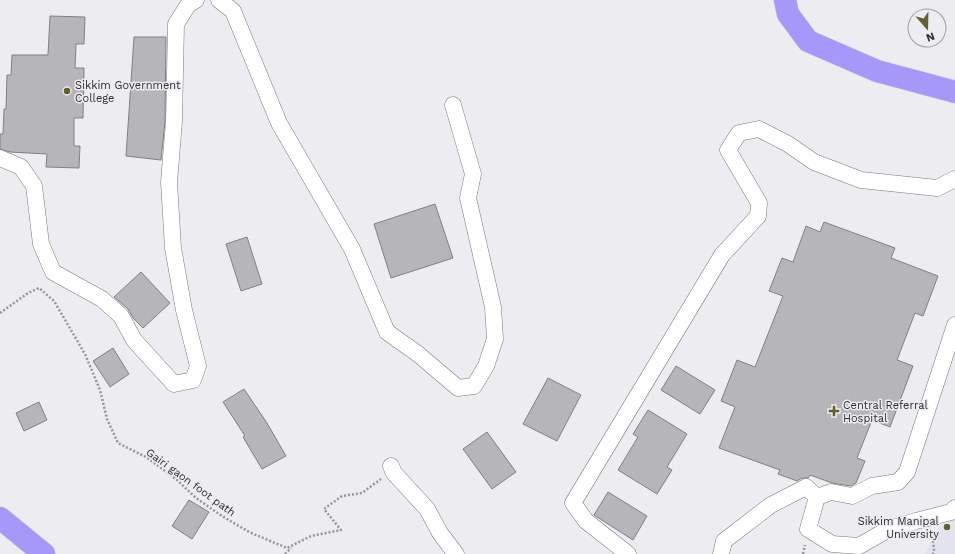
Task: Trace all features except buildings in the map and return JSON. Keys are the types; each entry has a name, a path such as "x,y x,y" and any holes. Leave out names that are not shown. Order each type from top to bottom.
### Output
{"highway":[{"path":"785,0 788,14 808,41 877,71 955,92"},
{"path":"0,518 44,554"}],"street":[{"path":"0,158 21,167 34,186 41,244 53,272 102,299 121,316 134,340 174,384 193,380 198,366 184,310 173,248 169,182 174,121 176,24 188,5 196,0"},
{"path":"219,0 233,11 279,123 352,249 387,332 418,354 458,388 474,386 486,366 495,339 493,307 468,198 473,174 453,105"},
{"path":"628,554 586,521 573,503 722,255 758,216 759,202 728,150 739,133 759,129 788,144 814,162 861,180 937,188 955,179"},
{"path":"817,497 831,492 852,496 872,486 898,482 907,472 955,325"},
{"path":"393,469 427,510 440,533 456,554"},
{"path":"721,554 724,541 771,505 806,487 817,497"},
{"path":"817,497 808,528 832,544 859,546 887,530 951,512 955,508"}],"path":[{"name":"Gairi gaon foot path","path":"0,313 28,293 39,288 54,301 85,354 100,390 107,419 118,443 146,457 176,479 196,498 249,532 287,548 292,546"},
{"path":"285,554 292,546 311,536 341,530 324,509 342,496 362,492 393,469"}],"shaded area":[{"name":"Sikkim Manipal University","path":"955,501 955,554 924,554"}],"place":[{"name":"Sikkim Government College","path":"67,91"},
{"name":"Central Referral Hospital","path":"834,411"},
{"name":"Sikkim Manipal University","path":"947,527"}]}
